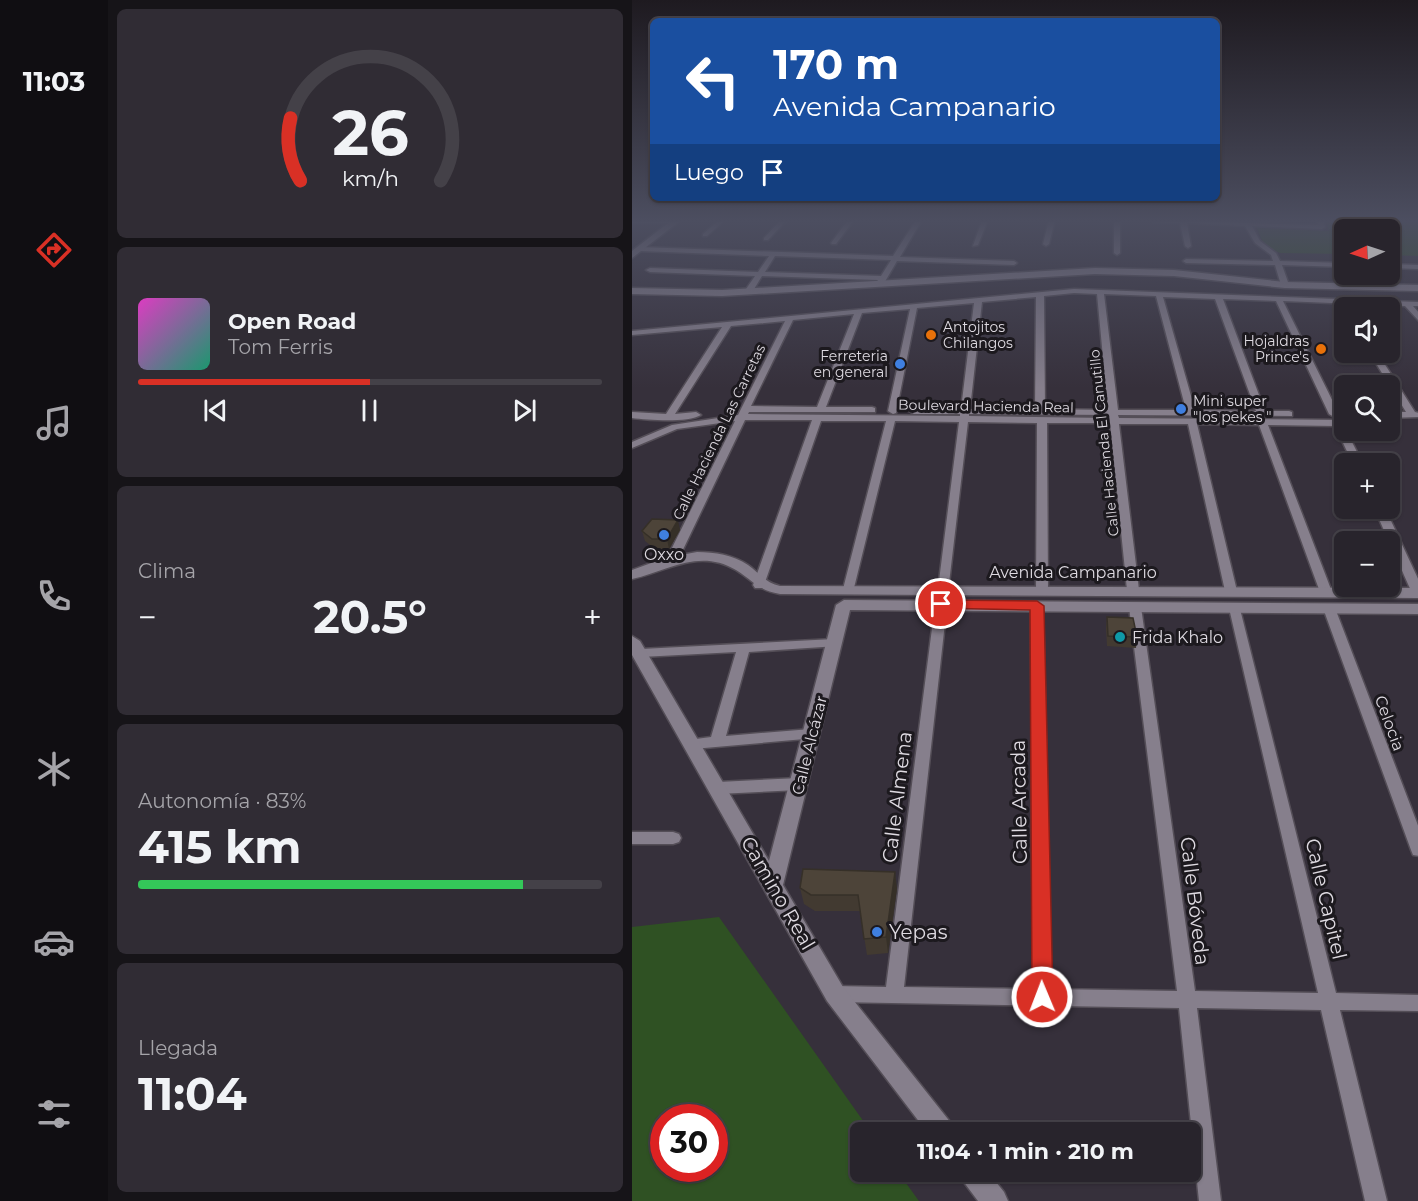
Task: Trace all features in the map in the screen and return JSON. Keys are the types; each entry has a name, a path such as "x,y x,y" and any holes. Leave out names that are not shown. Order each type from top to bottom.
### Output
{"street":[{"path":"748,292 759,276"},
{"path":"795,276 881,281"},
{"path":"881,281 884,276"},
{"path":"632,291 698,294 748,292 881,281 987,276"},
{"path":"1202,276 1285,285 1418,288"},
{"path":"1282,276 1285,285"},
{"path":"632,333 1040,294 1100,292 1278,297 1334,303"},
{"name":"Calle Hacienda El Canutillo","path":"1100,292 1134,598"},
{"path":"1040,294 1042,589"},
{"name":"Calle Capitel","path":"1159,294 1192,418 1376,1201"},
{"path":"1218,296 1326,592"},
{"path":"1278,297 1334,406"},
{"name":"Calle Almena","path":"894,994 978,300"},
{"path":"1400,303 1418,304"},
{"path":"1407,303 1418,319"},
{"path":"847,597 892,414 914,306"},
{"path":"632,574 673,558 724,560 738,565 759,585 819,414 859,312"},
{"name":"Calle Hacienda Las Carretas","path":"673,558 790,318"},
{"path":"668,418 728,324"},
{"path":"1380,363 1416,421"},
{"name":"Boulevard Hacienda Real","path":"632,415 668,418 743,413 1334,418"},
{"name":"Boulevard Hacienda Real","path":"632,445 675,427 743,413"},
{"path":"1400,417 1416,421"},
{"path":"1400,422 1416,421"},
{"path":"1384,519 1418,593"},
{"name":"Avenida Campanario","path":"759,585 780,590 847,597 943,597 1042,589 1134,598 1233,599 1329,608 1418,609"},
{"name":"Avenida Campanario","path":"1233,599 1326,592 1418,593"},
{"name":"Calle Alcázar","path":"773,885 847,597"},
{"name":"Avenida Campanario","path":"943,597 1037,606 1134,598"},
{"name":"Calle Bóveda","path":"1134,598 1187,1001 1210,1201"},
{"name":"Calle Arcada","path":"1037,606 1042,997"},
{"name":"Celocia","path":"1329,608 1418,850"},
{"path":"637,647 744,648 834,643"},
{"name":"Camino Real","path":"637,647 835,994 934,1122"},
{"path":"717,742 744,648"},
{"path":"693,744 811,734"},
{"path":"718,788 799,784"},
{"path":"632,838 673,838"},
{"path":"835,994 1418,1003"},
{"path":"980,1182 995,1201"}],"green space":[{"path":"719,917 864,1122 850,1122 850,1182 905,1182 919,1201 632,1201 632,927"}],"building":[{"path":"652,519 678,520 667,539 652,539 642,531"},
{"path":"1107,617 1133,618 1137,637 1108,636"},
{"path":"803,869 895,872 886,937 864,939 858,895 811,895 800,888"}],"place":[{"name":"Antojitos Chilangos","path":"931,335"},
{"name":"Hojaldras Prince's","path":"1321,349"},
{"name":"Ferreteria en general","path":"900,364"},
{"name":"Mini super \"los pekes \"","path":"1181,409"},
{"name":"Oxxo","path":"664,535"},
{"name":"Frida Khalo","path":"1120,637"},
{"name":"Yepas","path":"877,932"}],"route":[{"path":"941,604 1037,606 1042,997"}]}
